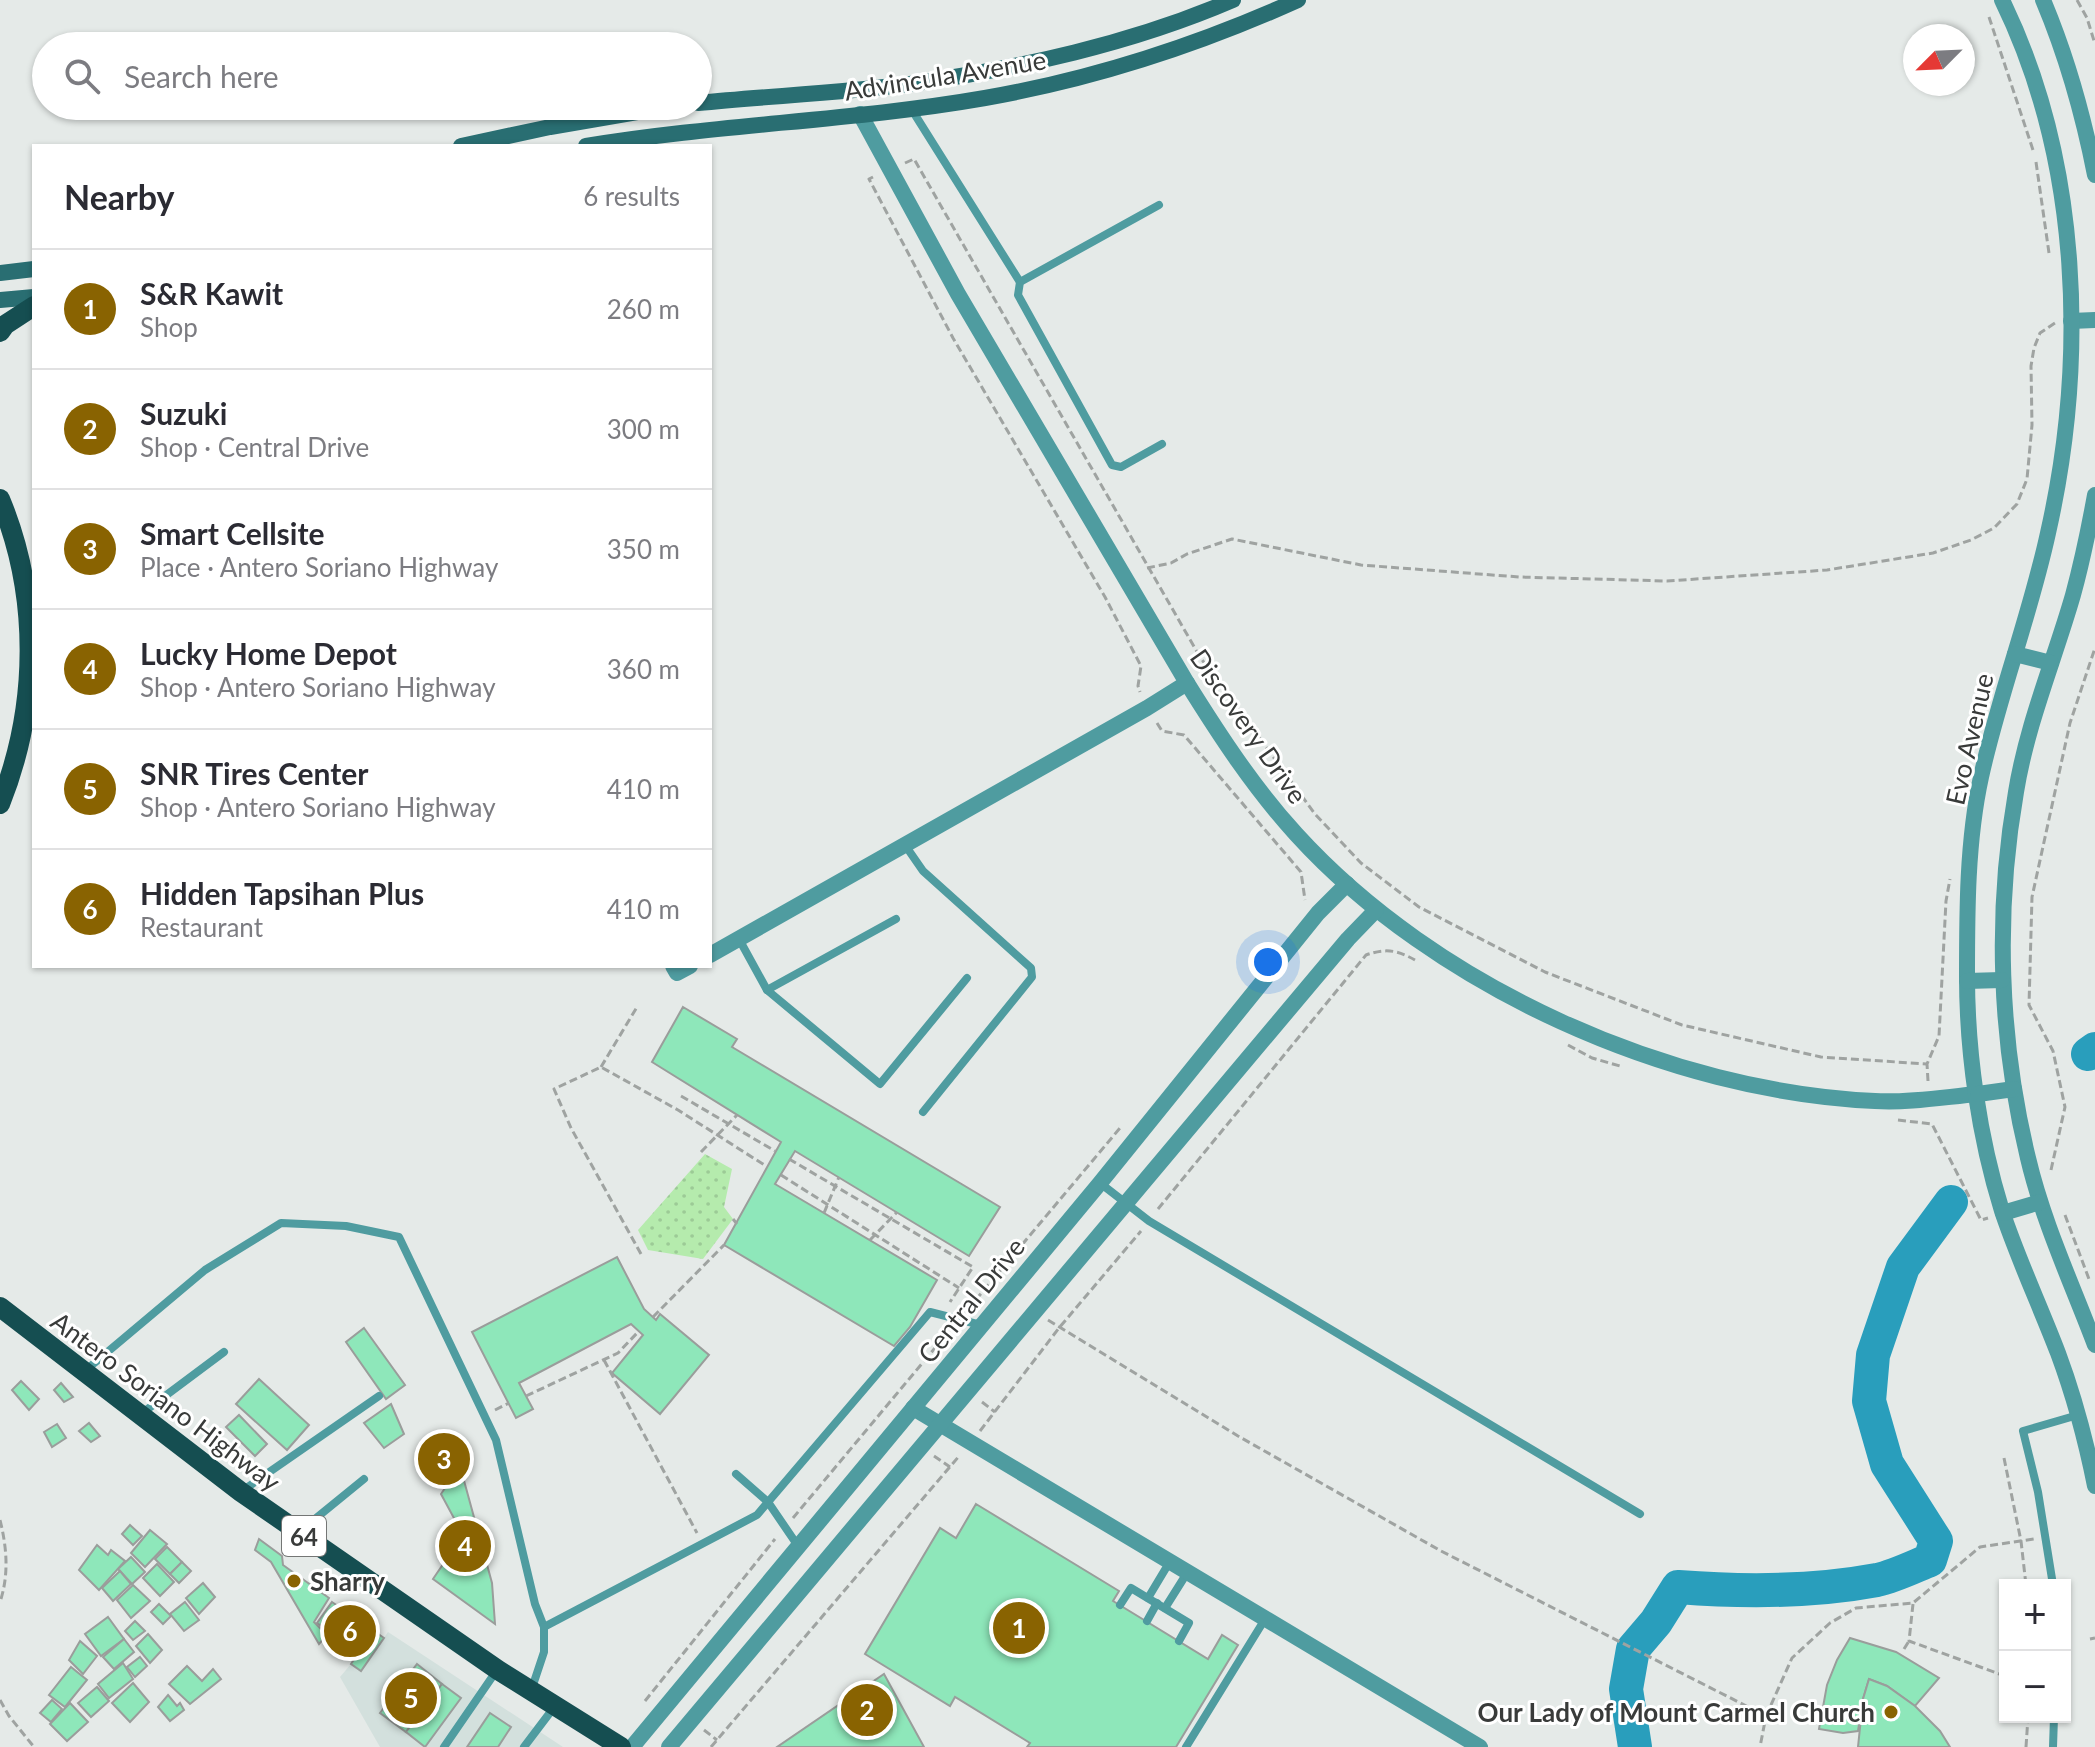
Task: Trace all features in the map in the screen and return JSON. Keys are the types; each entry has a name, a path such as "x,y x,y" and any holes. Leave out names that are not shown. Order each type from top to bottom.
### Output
{"main road":[{"name":"Advincula Avenue","path":"712,102 907,84 997,70 1130,36 1233,0"},
{"name":"Advincula Avenue","path":"601,144 733,126 911,109 1026,90 1116,68 1197,42 1298,0"},
{"path":"470,144 591,120"},
{"path":"0,273 32,269"},
{"path":"0,300 32,297"},
{"path":"0,332 5,325 32,307"},
{"path":"0,499 19,551 31,625 26,703 0,804"},
{"name":"Antero Soriano Highway","path":"0,1307 241,1492 498,1670 621,1747"}],"street":[{"name":"Evo Avenue","path":"2002,0 2027,59 2050,139 2062,202 2070,285 2069,380 2058,480 2037,581 1979,782 1971,854 1967,981 1978,1094 1990,1168 2003,1213 2060,1358 2087,1412 2095,1486"},
{"path":"2043,0 2062,45 2086,127 2095,175"},
{"name":"Discovery Drive","path":"860,114 958,294 1187,683 1261,793 1297,836 1376,910 1488,984 1596,1037 1665,1061 1751,1084 1818,1096 1878,1102 2014,1089"},
{"path":"2071,321 2095,320"},
{"path":"2095,495 2073,595 2031,728 2016,791 2007,857 2002,980 2014,1089 2028,1159 2040,1202 2095,1345"},
{"path":"2015,654 2051,663"},
{"path":"712,954 1187,683"},
{"name":"Central Drive","path":"632,1747 1100,1183 1318,913 1347,884"},
{"path":"669,1747 1348,939 1376,910"},
{"path":"1967,981 2002,980"},
{"path":"2003,1213 2040,1202"},
{"path":"913,1408 1480,1747"}],"lane":[{"path":"911,109 1020,282 1018,295 1112,465 1121,467 1162,444"},
{"path":"1020,282 1159,205"},
{"path":"905,845 923,871 1031,968 1032,977 923,1112"},
{"path":"767,990 896,919"},
{"path":"738,938 767,990 880,1084 967,978"},
{"path":"1100,1183 1149,1221 1640,1514"},
{"path":"84,1371 205,1270 281,1223 346,1226 399,1237 496,1440 535,1604 544,1627 544,1652 532,1691"},
{"path":"544,1627 757,1515 930,1312 981,1326"},
{"path":"141,1415 224,1352"},
{"path":"241,1492 379,1396"},
{"path":"2052,1579 2023,1431 2087,1412"},
{"path":"736,1474 768,1502 798,1546"},
{"path":"298,1532 364,1479"},
{"path":"1148,1598 1169,1563"},
{"path":"1147,1621 1187,1573"},
{"path":"1120,1605 1131,1588 1189,1623 1179,1641"},
{"path":"1186,1747 1265,1619"},
{"path":"444,1747 498,1670"},
{"path":"524,1747 555,1706"},
{"path":"2053,1747 2054,1723"}],"path":[{"path":"2077,0 2087,18 2095,44"},
{"path":"1987,14 2034,153 2049,255"},
{"path":"1306,903 1301,872 1184,735 1162,731 1147,708 1138,686 1141,666 1105,597 953,338 869,179 914,159 1200,657 1315,814 1361,863 1419,907 1545,972 1682,1025 1821,1057 1927,1064 1939,1036 1946,901 1952,870"},
{"path":"1147,568 1171,563 1187,554 1232,539 1361,565 1519,577 1667,581 1827,570 1933,553 1994,528 2017,504 2027,479 2034,348 2040,333 2049,325 2071,321"},
{"path":"2050,1174 2065,1107 2053,1051 2029,1005 2032,897 2070,723 2095,648"},
{"path":"711,1747 970,1444 1059,1328 1366,955 1381,950 1398,951 1425,966"},
{"path":"637,1007 601,1067 554,1089 571,1128 641,1254"},
{"path":"1564,1043 1592,1058 1622,1066"},
{"path":"601,1067 766,1166"},
{"path":"681,1096 775,1151"},
{"path":"701,1152 737,1115"},
{"path":"1888,1119 1932,1124 1981,1220"},
{"path":"789,1159 973,1267 941,1315"},
{"path":"781,1175 959,1288"},
{"path":"824,1213 839,1177"},
{"path":"2063,1209 2090,1279"},
{"path":"870,1240 897,1212"},
{"path":"733,1219 737,1224"},
{"path":"653,1317 724,1245"},
{"path":"1036,1311 1238,1436 1441,1551 1766,1716"},
{"path":"526,1396 618,1353 639,1331"},
{"path":"604,1360 703,1543"},
{"path":"2004,1458 2025,1579"},
{"path":"0,1520 7,1548 5,1587 0,1602"},
{"path":"1760,1747 1766,1716 1792,1658 1830,1623 1856,1608 1913,1603 1980,1547 2046,1537"},
{"path":"1904,1649 1909,1641 1913,1603"},
{"path":"1909,1641 1999,1674"},
{"path":"0,1700 34,1747"},
{"path":"2025,1747 2027,1723"}],"shaded area":[{"path":"388,1632 563,1747 380,1747 340,1677 351,1664 361,1671"}],"green space":[{"path":"705,1154 732,1169 724,1207 733,1219 703,1259 648,1250 638,1230"}],"building":[{"path":"683,1007 737,1039 732,1047 1000,1207 969,1256 795,1151 775,1184 937,1280 910,1327 894,1346 724,1245 781,1142 652,1062"},
{"path":"617,1257 644,1309 656,1320 660,1314 709,1355 660,1414 612,1373 643,1335 631,1324 519,1383 533,1409 516,1418 472,1332"},
{"path":"364,1328 405,1385 386,1399 346,1342"},
{"path":"259,1379 309,1425 287,1450 236,1404"},
{"path":"21,1381 39,1399 29,1410 12,1390"},
{"path":"61,1383 73,1397 64,1402 54,1390"},
{"path":"391,1404 404,1434 384,1448 364,1423"},
{"path":"239,1415 267,1444 255,1456 226,1427"},
{"path":"89,1423 100,1436 91,1442 79,1431"},
{"path":"57,1424 66,1438 52,1447 44,1432"},
{"path":"436,1441 464,1459 453,1476 425,1458"},
{"path":"460,1466 492,1583 495,1624 433,1579 452,1551 446,1541 455,1520 441,1494"},
{"path":"976,1504 1119,1591 1113,1601 1208,1659 1222,1635 1238,1645 1176,1747 1027,1747 1030,1743 955,1697 950,1706 865,1654 940,1528 956,1538"},
{"path":"130,1525 142,1536 133,1545 122,1534"},
{"path":"150,1530 167,1544 145,1567 131,1553"},
{"name":"Sharry","path":"259,1539 282,1556 283,1565 329,1598 314,1622 327,1635 319,1644 271,1562 255,1550"},
{"path":"97,1545 108,1555 111,1550 125,1561 99,1590 79,1570"},
{"path":"167,1547 182,1562 170,1574 155,1559"},
{"path":"131,1557 145,1572 132,1584 118,1569"},
{"path":"182,1562 191,1571 179,1583 170,1574"},
{"path":"157,1564 174,1582 160,1596 143,1578"},
{"path":"120,1571 131,1584 113,1601 102,1588"},
{"path":"203,1583 215,1597 199,1614 186,1598"},
{"path":"133,1585 150,1601 131,1618 117,1600"},
{"path":"185,1602 199,1620 184,1631 170,1614"},
{"path":"332,1602 384,1638 361,1671 351,1664 359,1652 317,1623"},
{"path":"159,1604 171,1616 163,1624 151,1612"},
{"path":"108,1617 124,1639 101,1656 85,1634"},
{"path":"135,1621 145,1631 133,1640 125,1631"},
{"path":"148,1634 162,1650 150,1663 136,1646"},
{"path":"1850,1638 1896,1652 1939,1678 1915,1706 1887,1686 1869,1679 1858,1731 1843,1733 1819,1729 1827,1685"},
{"path":"124,1639 134,1652 114,1669 103,1657"},
{"path":"80,1641 97,1656 83,1674 69,1660"},
{"path":"140,1657 147,1666 135,1677 127,1667"},
{"path":"123,1663 133,1679 109,1698 98,1684"},
{"path":"417,1664 442,1684 406,1732 380,1713"},
{"path":"187,1666 202,1681 213,1669 221,1679 190,1704 169,1684"},
{"path":"71,1667 87,1680 65,1707 49,1695"},
{"path":"884,1674 924,1747 777,1747"},
{"name":"Our Lady of Mount Carmel Church","path":"1869,1679 1887,1686 1915,1706 1940,1731 1950,1747 1858,1747 1863,1699"},
{"path":"133,1683 149,1702 130,1722 112,1703"},
{"path":"442,1684 461,1698 425,1747 406,1732"},
{"path":"97,1687 109,1701 91,1717 78,1703"},
{"path":"168,1695 184,1710 170,1721 158,1707"},
{"path":"52,1700 62,1709 51,1722 40,1713"},
{"path":"70,1703 88,1722 67,1741 50,1724"},
{"path":"490,1713 511,1727 498,1747 467,1747"}],"waterway":[{"path":"2088,1054 2095,1049"},
{"path":"1635,1747 1626,1689 1633,1649 1656,1622 1678,1587 1728,1590 1828,1587 1884,1578 1930,1560 1936,1541 1887,1464 1869,1401 1873,1355 1903,1267 1951,1202"}],"place":[{"name":"Smart Cellsite","path":"444,1459"},
{"name":"Lucky Home Depot","path":"465,1546"},
{"name":"Sharry","path":"294,1581"},
{"name":"S&R Kawit","path":"1019,1628"},
{"name":"Hidden Tapsihan Plus","path":"350,1631"},
{"name":"SNR Tires Center","path":"411,1698"},
{"name":"Suzuki","path":"867,1710"},
{"name":"Our Lady of Mount Carmel Church","path":"1891,1712"}]}
